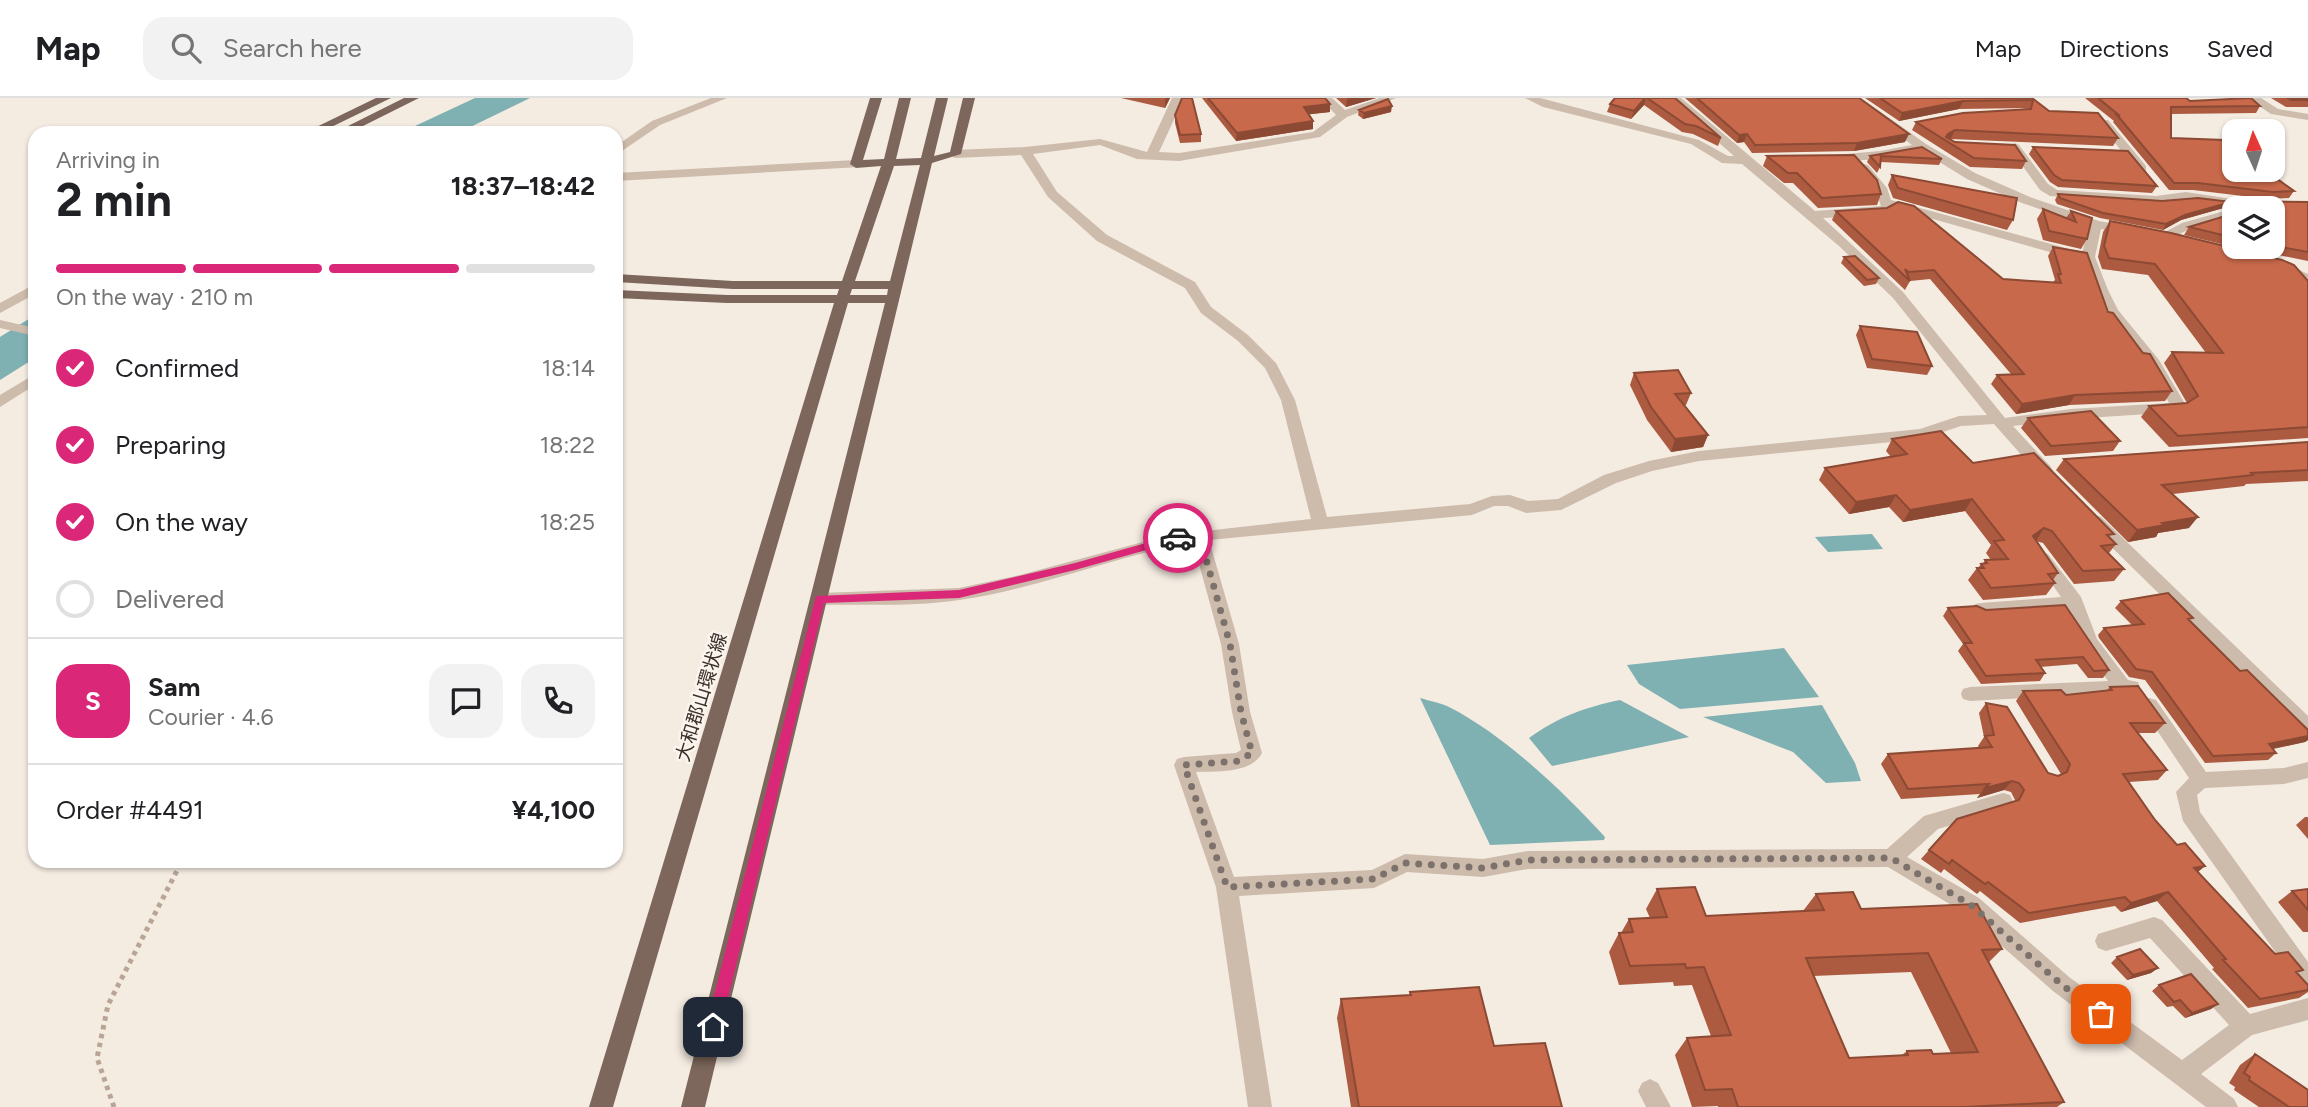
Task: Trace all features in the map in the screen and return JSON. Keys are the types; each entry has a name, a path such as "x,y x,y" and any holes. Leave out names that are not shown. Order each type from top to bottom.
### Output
{"main road":[{"path":"325,126 386,98"},
{"path":"355,126 413,98"},
{"path":"876,98 856,164 927,161 955,155 968,98"},
{"name":"大和郡山環状線","path":"601,1107 844,292 889,162 905,98"},
{"path":"693,1107 942,98"},
{"path":"623,278 844,292"},
{"path":"623,295 678,299 896,292"}],"street":[{"path":"623,146 656,123 721,98"},
{"path":"1152,155 1178,98"},
{"path":"1326,98 1343,115"},
{"path":"955,155 1026,151 1101,142 1137,155 1179,158 1316,135 1343,115 1390,98"},
{"path":"1531,98 1547,105 1695,142 1727,160 1764,161"},
{"path":"1674,98 1765,179 1786,191 1896,293 2000,421 2058,484"},
{"path":"1854,98 1904,126 1922,146 1971,176 2026,200 2096,224 2192,243"},
{"path":"2240,99 2254,98 2275,112 2308,117"},
{"path":"2101,118 2123,153 2147,174"},
{"path":"1828,159 1854,158 1922,146"},
{"path":"2015,147 2044,187 2054,193 2158,200 2164,196 2222,200"},
{"path":"1026,151 1052,194 1102,238 1190,285 1206,310 1243,338 1271,366 1289,400 1321,525"},
{"path":"1813,215 1883,211 1888,207 1871,175 1854,158"},
{"path":"623,177 856,164"},
{"path":"2155,185 2164,196"},
{"path":"1886,202 2059,252 2088,257"},
{"path":"2165,237 2186,226 2222,216"},
{"path":"820,599 959,594 1075,566 1166,540 1199,534 1321,525 1472,509 1492,501 1510,500 1526,508 1561,504 1611,479 1649,466 1699,456 1922,434 1959,421 2000,421 2179,407 2152,360 2112,311 2101,290 2088,257 2096,224"},
{"path":"2268,262 2302,274 2308,279"},
{"path":"0,309 28,292"},
{"path":"2,325 28,331"},
{"path":"0,402 28,384"},
{"path":"2038,464 2064,463"},
{"path":"2078,504 2308,728"},
{"path":"1199,534 1230,644 1241,712 1252,753 1239,761 1184,765 1227,887 1260,1107"},
{"path":"2035,548 2075,602 2089,641 2123,687"},
{"path":"1981,608 2075,602"},
{"path":"1970,694 2136,686 2201,780"},
{"path":"1997,693 2012,717"},
{"path":"2308,770 2284,776 2201,780 2186,792 2190,815 2308,980"},
{"path":"1891,858 1931,822 2003,800"},
{"path":"1227,887 1374,879 1405,863 1483,868 1528,860 1891,858 1971,905 2061,984 2226,1107"},
{"path":"2106,941 2154,928 2245,1026"},
{"path":"2181,1075 2245,1026 2308,1009"}],"path":[{"path":"114,1107 97,1058 108,1005 178,868"}],"water":[{"path":"475,98 530,98 472,126 415,126"},
{"path":"28,319 28,362 0,380 0,337"},
{"path":"1872,534 1883,549 1828,552 1815,537"},
{"path":"1784,648 1819,697 1680,709 1639,684 1627,665"},
{"path":"1420,698 1451,708 1513,749 1571,802 1605,837 1604,840 1490,845"},
{"path":"1620,700 1689,737 1552,766 1529,738 1573,714"},
{"path":"1822,705 1855,763 1861,781 1826,783 1793,752 1703,717"}],"building":[{"path":"1182,98 1192,98 1201,134 1180,135 1175,115"},
{"path":"1208,98 1325,98 1330,104 1304,107 1313,121 1237,133"},
{"path":"1615,98 1645,98 1634,111 1610,104"},
{"path":"1647,98 1675,98 1721,138 1696,126 1685,124"},
{"path":"1697,98 1859,98 1909,134 1857,143 1755,145 1747,134 1739,135"},
{"path":"1880,98 2032,98 2049,111 2098,113 2118,138 1955,130 1948,134 1946,137 1955,142 2015,145 2026,161 1974,158 1916,122 1963,113 2031,109 2033,100 1963,101 1902,113"},
{"path":"2098,98 2186,98 2190,101 2251,98 2260,106 2171,107 2171,138 2222,140 2222,182 2282,182 2294,191 2273,192 2198,183 2174,183 2117,115 2120,116"},
{"path":"2288,98 2308,98 2308,100 2291,100"},
{"path":"1388,99 1392,106 1364,113 1359,110"},
{"path":"1922,147 1942,159 1881,156 1880,167 1870,156"},
{"path":"2033,147 2128,151 2157,186 2062,180 2054,175"},
{"path":"1854,155 1877,180 1881,194 1822,198 1797,173 1788,173 1767,156"},
{"path":"1892,175 2017,198 2013,220 1898,188"},
{"path":"2058,194 2162,201 2198,198 2222,201 2222,205 2185,215 2166,224 2103,213 2060,198"},
{"path":"1898,202 1914,206 2003,279 2061,283 2053,247 2087,253 2108,312 2113,313 2143,353 2150,354 2172,391 2075,395 2022,404 1997,375 2024,374 1934,270 1908,272 1905,269 1910,281 1836,211 1887,208"},
{"path":"2285,202 2308,202 2308,252 2285,248"},
{"path":"2043,209 2076,222 2071,211 2092,218 2087,239 2049,231"},
{"path":"2222,217 2222,235 2189,227"},
{"path":"2110,221 2222,245 2222,259 2278,259 2294,265 2308,281 2308,427 2178,436 2149,406 2187,403 2198,396 2172,352 2223,353 2155,264 2109,258 2104,246"},
{"path":"1855,256 1879,278 1867,280 1844,257"},
{"path":"1860,326 1917,332 1932,366 1872,359"},
{"path":"1678,370 1691,393 1675,394 1708,435 1675,439 1651,407 1634,373"},
{"path":"2091,411 2120,441 2051,446 2028,418"},
{"path":"1941,431 1973,463 2034,453 2114,534 2107,535 2116,544 2101,546 2124,569 2083,571 2052,531 2044,528 2033,536 2058,573 2048,574 2055,583 1991,588 1977,568 1984,568 1981,564 1987,563 1985,560 2008,559 1994,541 2004,540 1972,499 1910,510 1896,495 1856,502 1825,468 1907,454 1892,439"},
{"path":"2308,442 2308,470 2251,473 2253,475 2162,485 2198,517 2137,530 2064,459"},
{"path":"2168,593 2193,618 2188,619 2240,671 2247,670 2308,730 2308,736 2269,744 2276,753 2213,756 2152,672 2136,669 2104,628 2144,624 2121,601"},
{"path":"2065,605 2109,670 2094,671 2083,657 2036,660 2045,673 1986,676 1964,643 1972,643 1948,608 1977,606 1986,610"},
{"path":"2138,686 2165,723 2130,723 2167,770 2123,774 2155,820 2177,845 2185,843 2205,866 2194,868 2275,954 2288,952 2303,970 2296,972 2308,985 2308,990 2260,999 2223,960 2226,959 2168,892 2131,903 2125,897 2029,913 1988,882 1985,884 1952,860 1949,864 1929,850 1957,819 2019,800 2024,790 2019,783 2012,781 1985,788 1989,784 1908,789 1888,754 1992,747 1985,736 1994,735 1986,703 2007,707 2048,773 2058,776 2067,772 2070,764 2023,691 2061,690 2066,695 2112,690 2110,687"},
{"path":"1695,887 1706,916 1824,910 1816,894 1853,892 1861,909 1977,904 2002,949 1982,950 2064,1102 1965,1107 1738,1107 1732,1089 1705,1090 1687,1038 1731,1035 1704,967 1686,968 1685,964 1630,966 1619,933 1633,932 1629,919 1667,917 1657,889","holes":["1928,953 1978,1052 1933,1054 1931,1050 1907,1051 1908,1055 1849,1058 1806,958"]},
{"path":"2308,889 2308,910 2292,891"},
{"path":"2140,949 2158,968 2133,975 2117,957"},
{"path":"2191,974 2218,1004 2192,1013 2180,1000 2174,1002 2159,985"},
{"path":"1479,987 1494,1046 1545,1043 1562,1107 1359,1107 1341,999"},
{"path":"2255,1054 2308,1090 2308,1107 2289,1107 2249,1080 2250,1077 2244,1073"}],"way so far":[{"path":"1178,538 1199,534 1230,644 1241,712 1252,753 1239,761 1184,765 1227,887 1374,879 1405,863 1483,868 1528,860 1891,858 1971,905 2061,984 2101,1014"}],"route":[{"path":"713,1027 820,599 959,594 1178,538"}]}
